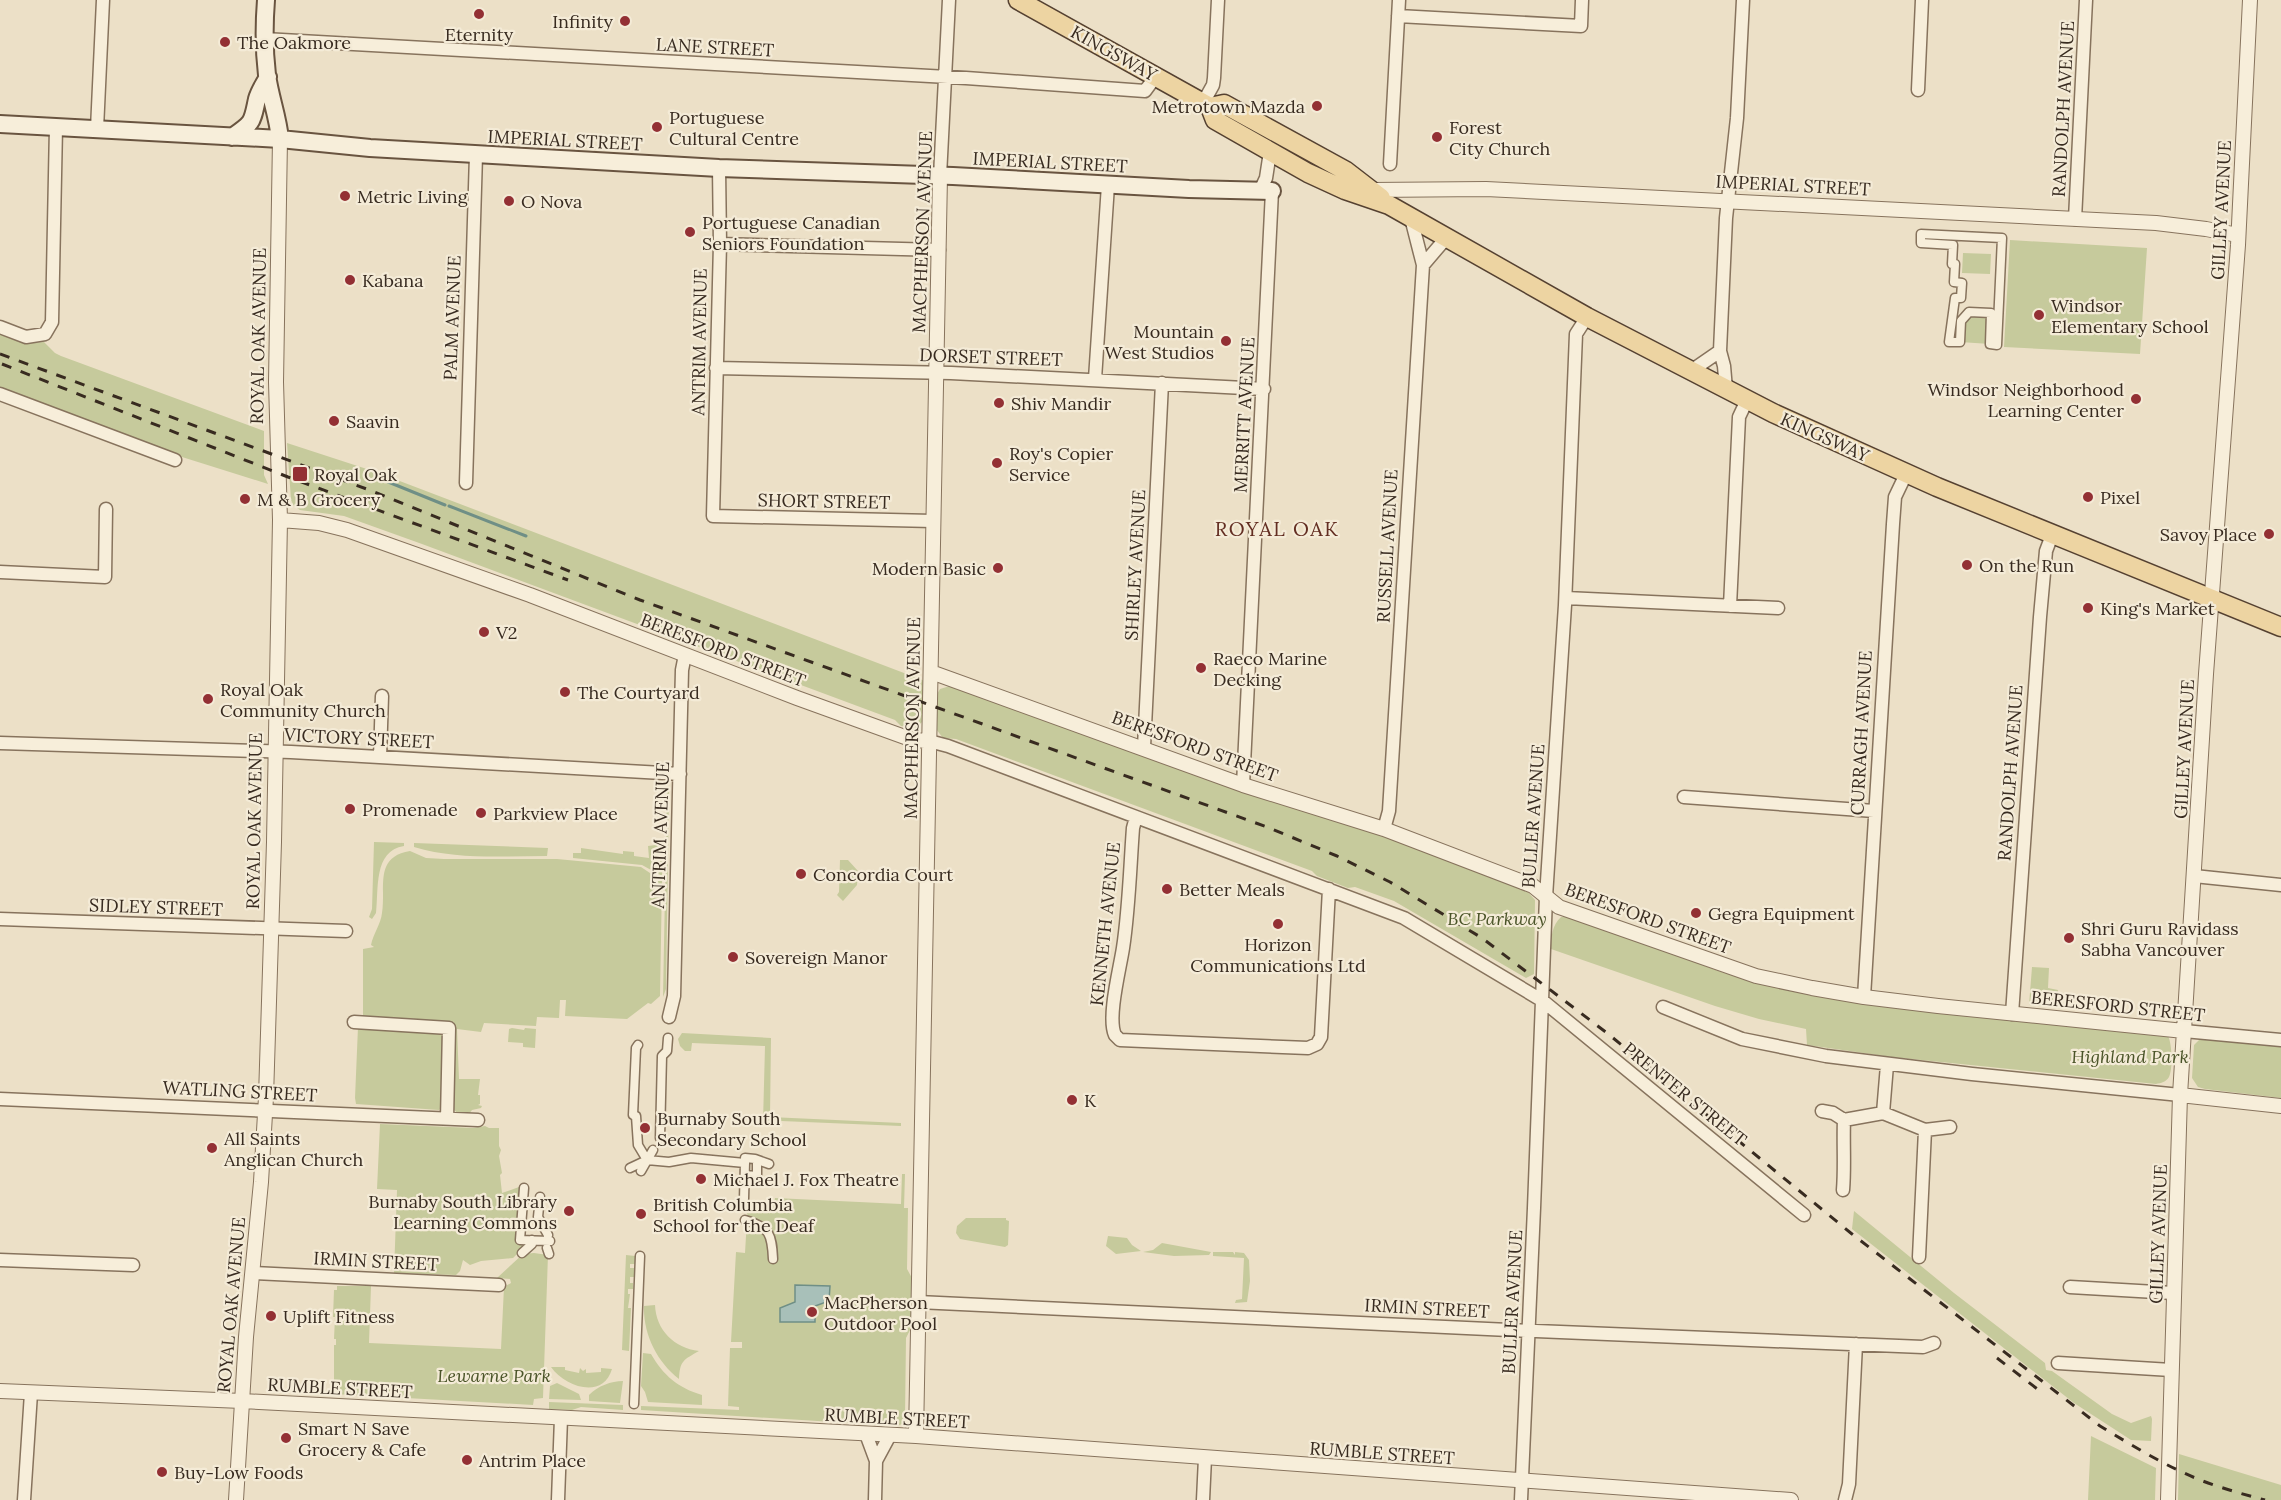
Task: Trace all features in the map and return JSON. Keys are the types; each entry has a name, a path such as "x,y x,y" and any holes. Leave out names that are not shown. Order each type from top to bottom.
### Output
{"main road":[{"name":"ROYAL OAK AVENUE","path":"266,0 264,39 268,77 279,122 280,140"},
{"name":"KINGSWAY","path":"1018,0 1207,105 1215,120 1308,173 1389,206 1587,317 1747,400 1906,474 2052,536 2281,627"},
{"path":"232,137 247,127 255,115 257,97 268,77"},
{"name":"KINGSWAY","path":"1207,105 1224,104 1346,171 1389,206"},
{"name":"IMPERIAL STREET","path":"0,124 280,140 476,155 719,168 1266,191"},
{"name":"IMPERIAL STREET","path":"1345,190 1371,190"}],"street":[{"path":"97,129 103,0"},
{"name":"MACPHERSON AVENUE","path":"916,1436 940,176 950,0"},
{"path":"1207,105 1214,78 1218,0"},
{"path":"1390,164 1399,0"},
{"path":"1398,16 1581,26 1582,0"},
{"path":"1726,389 1720,351 1728,201 1737,118 1743,0"},
{"path":"1917,90 1922,0"},
{"name":"RANDOLPH AVENUE","path":"2075,219 2086,0"},
{"name":"GILLEY AVENUE","path":"2168,1500 2170,1370 2180,1095 2238,235 2250,0"},
{"name":"LANE STREET","path":"264,39 1146,91 1156,76"},
{"path":"0,327 27,338 45,334 52,322 56,127"},
{"name":"ROYAL OAK AVENUE","path":"236,1500 266,1109 280,520 276,401 280,140"},
{"name":"MERRITT AVENUE","path":"1243,784 1264,388 1266,178 1270,152"},
{"name":"PALM AVENUE","path":"466,483 476,155"},
{"name":"ANTRIM AVENUE","path":"713,516 720,244 719,168"},
{"path":"1095,379 1108,185"},
{"name":"IMPERIAL STREET","path":"1371,190 1486,189 2075,219 2181,226 2238,235"},
{"name":"RUSSELL AVENUE","path":"1384,829 1389,811 1423,265 1412,218"},
{"path":"1921,234 2002,238 1997,345 1990,344 1991,313 1969,312 1961,321 1960,342 1949,342 1955,298 1961,298 1962,283 1954,282 1953,245 1921,243 1921,234"},
{"path":"1423,265 1447,237"},
{"path":"720,244 939,250"},
{"name":"BULLER AVENUE","path":"1521,1500 1546,897 1566,598 1576,334 1587,317"},
{"path":"1691,371 1720,351"},
{"name":"DORSET STREET","path":"716,368 936,372 1264,388"},
{"name":"SHIRLEY AVENUE","path":"1144,747 1162,383"},
{"path":"0,394 175,460"},
{"path":"1730,606 1739,417 1747,400"},
{"name":"CURRAGH AVENUE","path":"1864,997 1895,497 1906,474"},
{"path":"0,572 105,577 106,509"},
{"name":"SHORT STREET","path":"713,516 933,522"},
{"name":"BERESFORD STREET","path":"280,520 319,523 347,530 530,595 913,740 948,746 1329,889 1404,918 1543,1001"},
{"name":"RANDOLPH AVENUE","path":"2012,1014 2040,617 2046,551 2052,536"},
{"path":"1566,598 1778,608"},
{"name":"ANTRIM AVENUE","path":"669,1017 674,996 682,670 685,655"},
{"name":"BERESFORD STREET","path":"931,672 1243,784 1384,829 1533,886 1560,907 1756,976 1864,997 2281,1040"},
{"path":"380,757 382,696"},
{"name":"VICTORY STREET","path":"0,743 275,752 680,774"},
{"path":"1684,797 1874,811"},
{"name":"KENNETH AVENUE","path":"1136,817 1113,1024 1115,1035 1120,1040 1308,1048 1317,1044 1322,1037 1329,889"},
{"path":"2194,876 2281,885"},
{"name":"SIDLEY STREET","path":"0,919 346,931"},
{"name":"PRENTER STREET","path":"1543,1001 1804,1215"},
{"path":"1663,1007 1742,1039 1826,1056 1887,1065 2281,1107"},
{"path":"354,1022 449,1028 447,1119"},
{"path":"660,1138 662,1056 667,1052 668,1038"},
{"path":"638,1046 636,1048 633,1116 636,1116 638,1145 647,1160 659,1164 702,1159 757,1176 757,1160"},
{"path":"1883,1113 1887,1065"},
{"name":"WATLING STREET","path":"0,1099 478,1120"},
{"path":"1822,1111 1833,1113 1844,1120 1883,1113 1925,1130 1950,1127"},
{"path":"1843,1190 1844,1120"},
{"path":"1919,1257 1925,1130"},
{"path":"641,1171 653,1150"},
{"path":"744,1199 745,1158 769,1164"},
{"path":"630,1168 647,1160"},
{"path":"524,1188 520,1240 549,1243 538,1217 537,1207 540,1197"},
{"path":"523,1206 537,1207"},
{"path":"523,1219 538,1217"},
{"path":"744,1220 764,1228 772,1239 773,1259"},
{"path":"522,1253 532,1244 532,1240"},
{"path":"634,1404 640,1256"},
{"path":"0,1260 133,1265"},
{"name":"IRMIN STREET","path":"253,1273 499,1285"},
{"path":"2070,1287 2173,1293"},
{"name":"IRMIN STREET","path":"918,1302 1923,1347 1934,1343"},
{"path":"1845,1500 1849,1484 1856,1344"},
{"path":"2058,1363 2170,1370"},
{"name":"RUMBLE STREET","path":"0,1391 242,1401 916,1436 1791,1500"},
{"path":"24,1500 31,1393"},
{"path":"558,1500 561,1418"},
{"path":"866,1434 876,1461 875,1500"},
{"path":"876,1461 890,1435"},
{"path":"1203,1500 1205,1458"}],"green space":[{"path":"2010,240 2147,248 2140,354 2004,347"},
{"path":"1963,253 1991,254 1990,274 1962,273"},
{"path":"1969,312 1991,313 1990,344 1960,342 1961,321"},
{"path":"0,333 30,343 44,342 61,356 264,431 264,475 268,484 182,457 0,389"},
{"path":"287,443 376,472 925,681 923,721 916,728 901,726 895,720 422,544 344,516 300,510 291,500"},
{"name":"BC Parkway","path":"953,685 1375,832 1527,891 1535,900 1534,974 1526,978 1394,901 1355,887 1348,888 1317,876 1312,871 956,739 943,738 936,729 936,696 940,689"},
{"path":"667,788 669,792 666,989 663,997"},
{"path":"663,839 662,876 642,865 573,858 573,853 581,853 581,848 623,854 623,851 634,852 634,856 649,858 648,846 656,845"},
{"path":"374,842 404,843 404,846 394,849 382,863 376,913 372,919 369,917 372,909"},
{"path":"414,843 548,848 547,856 480,856 430,851 414,847"},
{"path":"410,851 426,858 557,859 641,867 662,881 660,996 627,1019 565,1016 566,1000 560,1000 559,1018 537,1017 536,1026 484,1023 481,1032 457,1029 459,1079 480,1079 478,1095 480,1095 480,1104 478,1105 482,1106 472,1110 469,1114 457,1113 452,1107 454,1022 363,1018 363,949 374,947 371,945 382,913 386,866 399,854"},
{"path":"840,860 848,860 858,871 857,885 843,901 837,895"},
{"name":"Highland Park","path":"1569,916 1724,973 1816,996 2168,1036 2171,1050 2169,1077 2162,1083 2156,1084 1892,1057 1807,1045 1806,1029 1759,1019 1715,1006 1551,949 1554,927 1561,917"},
{"path":"2032,967 2049,968 2048,988 2058,990 2057,1007 2029,1005"},
{"path":"358,1027 443,1030 442,1108 439,1110 356,1104"},
{"path":"509,1029 536,1029 535,1048 523,1047 523,1043 508,1042"},
{"path":"682,1033 771,1038 770,1117 901,1123 901,1126 781,1121 780,1127 763,1122 765,1046 692,1043 691,1051 685,1051 678,1039"},
{"name":"Highland Park","path":"2201,1038 2281,1047 2281,1098 2198,1087 2192,1078 2194,1045"},
{"path":"380,1124 499,1128 502,1193 519,1187 517,1244 527,1244 513,1258 481,1261 470,1265 463,1260 460,1271 456,1275 394,1273 397,1190 377,1189"},
{"path":"902,1174 905,1174 904,1208 908,1208 907,1269 912,1278 911,1328 906,1338 905,1417 902,1424 897,1426 641,1410 641,1406 739,1410 739,1407 728,1406 730,1348 742,1348 742,1342 731,1342 736,1252 745,1253 748,1202 774,1203 775,1198 901,1204"},
{"path":"1854,1211 1954,1293 2045,1363 2046,1370 2052,1371 2112,1414 2131,1423 2151,1416 2151,1441 2131,1440 2074,1403 1852,1229"},
{"path":"966,1218 1006,1218 1009,1221 1008,1245 1005,1247 960,1239 956,1233 957,1226"},
{"path":"1108,1236 1127,1238 1141,1251 1116,1254 1106,1246"},
{"path":"1162,1243 1211,1252 1209,1255 1174,1256 1143,1252 1153,1250"},
{"path":"1213,1252 1233,1252 1235,1255 1235,1252 1244,1253 1249,1260 1250,1281 1247,1302 1235,1303 1236,1300 1242,1299 1244,1258 1213,1256"},
{"name":"Lewarne Park","path":"523,1254 548,1255 543,1398 534,1399 533,1405 334,1394 336,1339 334,1339 335,1317 333,1317 334,1290 337,1290 337,1286 371,1286 369,1343 501,1349 504,1287 511,1283 510,1279 497,1278"},
{"path":"626,1255 635,1256 635,1264 630,1264 630,1268 634,1268 634,1277 630,1277 633,1289 628,1289 628,1294 630,1294 628,1308 631,1308 629,1351 622,1350"},
{"path":"655,1305 659,1322 668,1336 682,1346 699,1351 683,1362 679,1379 658,1356 649,1337 644,1306"},
{"path":"643,1353 651,1354 666,1374 678,1384 702,1395 702,1405 648,1402 641,1386"},
{"path":"551,1367 565,1367 565,1370 579,1373 580,1368 583,1371 586,1369 586,1373 601,1372 601,1368 612,1369 601,1385 583,1387 565,1380"},
{"path":"623,1381 620,1403 589,1401 589,1395 596,1389 609,1383"},
{"path":"557,1383 579,1394 581,1400 549,1399 550,1386"},
{"path":"549,1402 623,1405 623,1410 581,1407 572,1410 549,1409"},
{"path":"2091,1436 2156,1468 2155,1500 2088,1500"},
{"path":"2179,1454 2281,1485 2281,1500 2178,1500"}],"water":[{"path":"795,1285 830,1286 829,1301 815,1306 815,1322 780,1322 780,1308 795,1302"}],"waterway":[{"path":"376,477 445,505"},
{"path":"449,506 526,536"}],"railway":[{"path":"0,354 372,491 640,600 1267,827 1337,856 1390,882 1482,938 1607,1033 1852,1234 2100,1426 2158,1460 2204,1482 2265,1500"},
{"path":"2,364 288,477 568,580"},
{"path":"1997,1358 2040,1391"}],"place":[{"name":"Eternity","path":"479,14"},
{"name":"Infinity","path":"625,21"},
{"name":"The Oakmore","path":"225,42"},
{"name":"Metrotown Mazda","path":"1317,106"},
{"name":"Portuguese Cultural Centre","path":"657,127"},
{"name":"Forest City Church","path":"1437,137"},
{"name":"Metric Living","path":"345,196"},
{"name":"O Nova","path":"509,201"},
{"name":"Portuguese Canadian Seniors Foundation","path":"690,232"},
{"name":"Kabana","path":"350,280"},
{"name":"Windsor Elementary School","path":"2039,315"},
{"name":"Mountain West Studios","path":"1226,341"},
{"name":"Windsor Neighborhood Learning Center","path":"2136,399"},
{"name":"Shiv Mandir","path":"999,403"},
{"name":"Saavin","path":"334,421"},
{"name":"Roy's Copier Service","path":"997,463"},
{"name":"Royal Oak","path":"300,474"},
{"name":"Pixel","path":"2088,497"},
{"name":"M & B Grocery","path":"245,499"},
{"name":"Savoy Place","path":"2269,534"},
{"name":"On the Run","path":"1967,565"},
{"name":"Modern Basic","path":"998,568"},
{"name":"King's Market","path":"2088,608"},
{"name":"V2","path":"484,632"},
{"name":"Raeco Marine Decking","path":"1201,668"},
{"name":"The Courtyard","path":"565,692"},
{"name":"Royal Oak Community Church","path":"208,699"},
{"name":"Promenade","path":"350,809"},
{"name":"Parkview Place","path":"481,813"},
{"name":"Concordia Court","path":"801,874"},
{"name":"Better Meals","path":"1167,889"},
{"name":"Gegra Equipment","path":"1696,913"},
{"name":"Horizon Communications Ltd","path":"1278,924"},
{"name":"Shri Guru Ravidass Sabha Vancouver","path":"2069,938"},
{"name":"Sovereign Manor","path":"733,957"},
{"name":"K","path":"1072,1100"},
{"name":"Burnaby South Secondary School","path":"645,1128"},
{"name":"All Saints Anglican Church","path":"212,1148"},
{"name":"Michael J. Fox Theatre","path":"701,1179"},
{"name":"Burnaby South Library Learning Commons","path":"569,1211"},
{"name":"British Columbia School for the Deaf","path":"641,1214"},
{"name":"MacPherson Outdoor Pool","path":"812,1312"},
{"name":"Uplift Fitness","path":"271,1316"},
{"name":"Smart N Save Grocery & Cafe","path":"286,1438"},
{"name":"Antrim Place","path":"467,1460"},
{"name":"Buy-Low Foods","path":"162,1472"}],"district":[{"name":"ROYAL OAK","path":"1277,528"}]}
